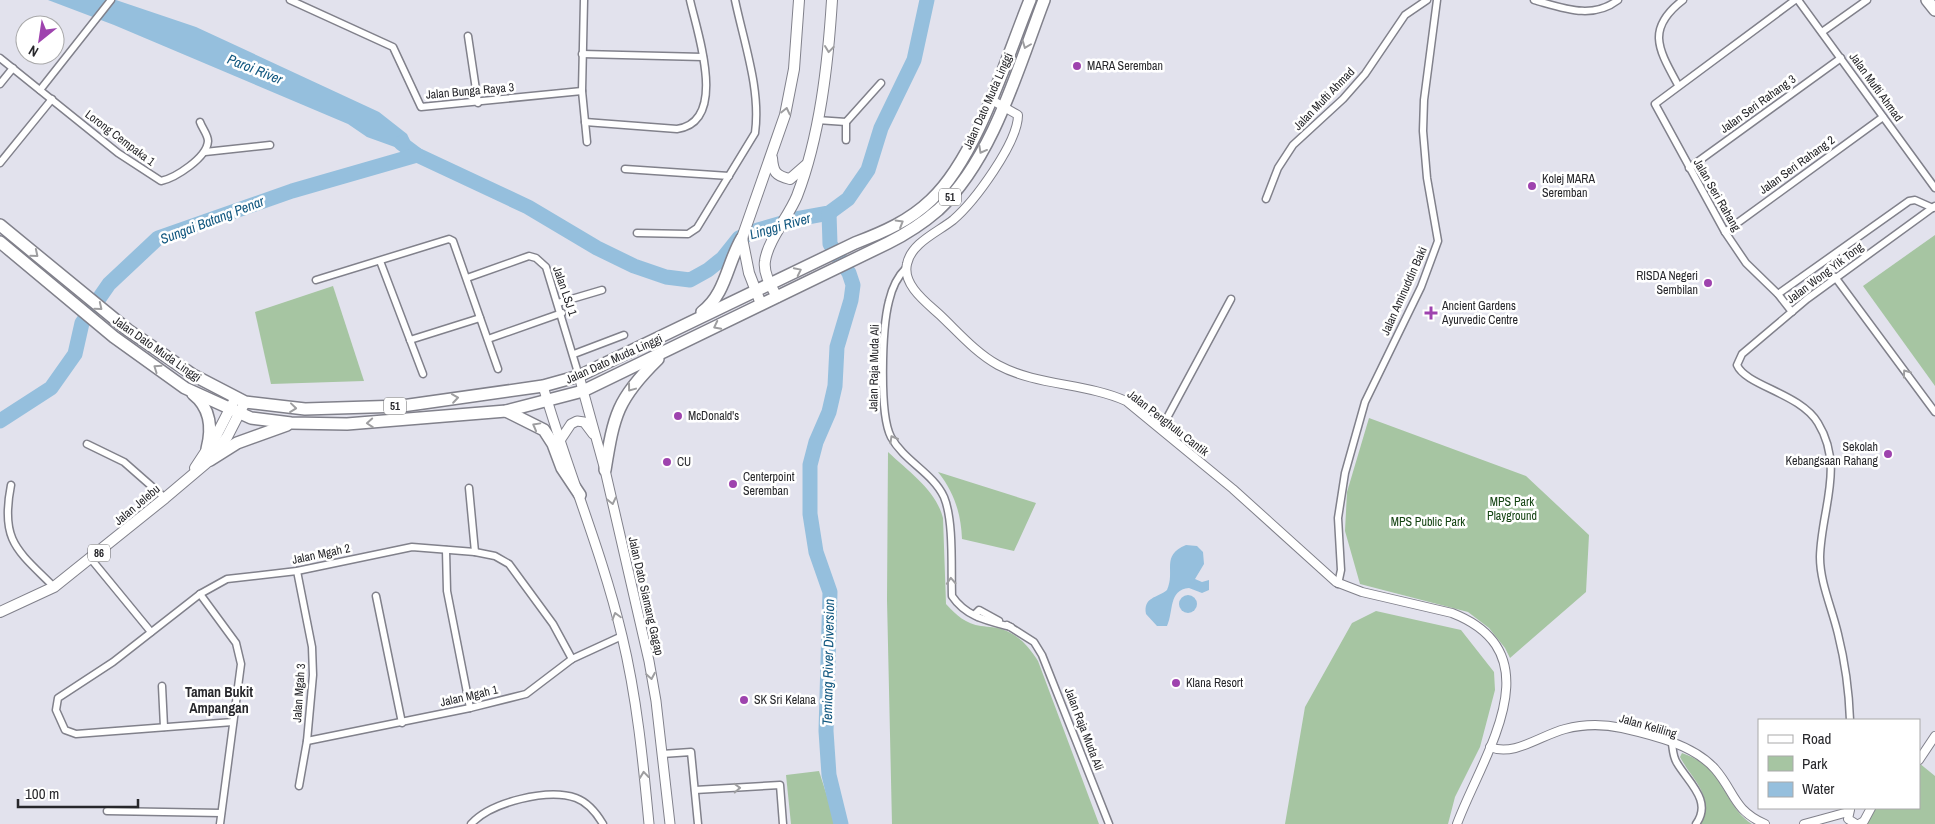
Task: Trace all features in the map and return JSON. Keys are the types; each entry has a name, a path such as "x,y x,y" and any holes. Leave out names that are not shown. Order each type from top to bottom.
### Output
{"highway":[{"name":"Jalan Dato Muda Linggi","path":"0,225 128,330 193,375 240,399 305,409 402,406 543,386 579,376 825,257 883,233 901,223 932,199 957,168 968,150 1030,0"},
{"name":"Jalan Dato Muda Linggi","path":"0,242 114,337 185,388 234,412 291,424 368,423 506,411 583,391 907,233 940,208 967,175 990,136 1044,0"},
{"path":"1928,0 1935,10"},
{"path":"689,323 708,308 723,288 729,264 742,238"},
{"path":"605,470 618,409 629,389 664,353"},
{"path":"185,388 201,403 210,422 208,455 291,424"},
{"path":"506,411 544,430 553,444 562,468 580,495"}],"main road":[{"path":"761,304 755,291 742,238 772,158 785,114 794,69 799,0"},
{"path":"776,297 770,284 765,263 767,251 776,238 797,197 806,164 817,120 830,44 832,0"},
{"path":"772,158 773,170 776,174 790,179 806,164"},
{"name":"Jalan Dato Siamang Gagap","path":"579,376 605,470 643,635 656,701 670,824"},
{"path":"543,386 580,495 622,636 640,741 649,824"},
{"name":"Jalan Jelebu","path":"0,612 54,587 91,559 187,479 227,437 240,399"},
{"path":"561,439 571,424 577,421 584,422 596,437"}],"street":[{"path":"40,90 94,24 111,0"},
{"path":"584,0 582,91 587,142"},
{"path":"585,122 677,130 688,128 700,116 706,98 703,57 690,0"},
{"path":"637,233 688,234 697,228 755,134 758,116 754,88 735,0"},
{"name":"Jalan Mufti Ahmad","path":"1266,198 1278,168 1294,146 1319,124 1359,80 1405,15 1427,0"},
{"name":"Jalan Aminuddin Baki","path":"1338,584 1341,570 1338,518 1344,473 1366,402 1421,287 1438,240 1427,178 1423,131 1424,100 1437,0"},
{"path":"1534,0 1577,11 1596,12 1618,0"},
{"path":"1683,0 1666,15 1658,38 1660,48 1678,86 1796,0"},
{"name":"Jalan Mufti Ahmad","path":"1796,0 1822,32 1935,188"},
{"path":"1822,32 1867,0"},
{"name":"Jalan Bunga Raya 3","path":"294,1 393,47 421,107 478,103 582,91"},
{"path":"468,36 478,103"},
{"path":"582,54 703,57"},
{"name":"Lorong Cempaka 1","path":"0,58 118,153 161,181 175,178 205,152"},
{"name":"Jalan Seri Rahang 3","path":"1689,168 1840,58"},
{"path":"0,84 13,68"},
{"path":"846,140 846,122 881,84"},
{"name":"Jalan Seri Rahang","path":"1678,86 1655,104 1725,232 1752,270 1778,294 1792,312"},
{"path":"0,163 52,99"},
{"path":"906,268 910,256 919,245 964,210 985,184 1017,126 1018,115 990,99"},
{"name":"Jalan Seri Rahang 2","path":"1725,232 1883,117"},
{"path":"817,120 846,122"},
{"path":"200,122 208,140 205,152 270,145"},
{"path":"625,170 729,176"},
{"path":"1778,294 1909,201 1915,200 1934,207"},
{"name":"Jalan Wong Yik Tong","path":"1850,719 1845,668 1838,634 1821,574 1821,547 1832,484 1832,464 1827,444 1818,423 1807,410 1792,398 1745,375 1737,365 1742,354 1835,277 1934,207"},
{"path":"316,280 444,240 453,241 498,369"},
{"name":"Jalan LSJ 1","path":"467,278 529,256 536,258 546,267 562,313 579,376"},
{"path":"380,261 423,374"},
{"name":"Jalan Penghulu Cantik","path":"906,268 912,287 983,356 998,365 1022,374 1110,394 1126,401 1233,489 1338,584 1362,592 1452,613 1466,618 1484,632 1502,656 1508,682 1505,703 1490,747"},
{"name":"Jalan Raja Muda Ali","path":"906,268 898,277 892,290 885,323 885,420 891,437 902,453 934,484 944,497 949,518 952,596 958,605 970,614 979,618 975,614 979,610 1034,642 1042,655 1109,824"},
{"path":"1835,277 1935,412"},
{"path":"558,303 602,290"},
{"path":"1161,429 1231,299"},
{"path":"488,339 562,313"},
{"path":"410,340 480,318"},
{"path":"574,354 624,335"},
{"path":"88,444 124,462 165,498"},
{"path":"11,485 5,513 13,546 54,587"},
{"path":"469,488 475,552"},
{"name":"Jalan Mgah 2","path":"164,727 76,734 65,730 56,710 58,698 114,662 200,594 227,579 297,571 390,550 412,547 475,552 495,556 509,564 553,624 572,659"},
{"path":"446,550 446,586 470,708"},
{"path":"91,559 151,632"},
{"name":"Jalan Mgah 3","path":"297,571 312,647 313,675 307,741 300,786"},
{"path":"200,594 236,643 241,664 220,824"},
{"path":"376,596 402,723"},
{"name":"Jalan Mgah 1","path":"307,741 402,723 526,694 572,659 622,636"},
{"path":"162,686 164,727 233,722"},
{"name":"Jalan Keliling","path":"1490,747 1506,750 1566,729 1590,725 1624,729 1672,744 1695,753 1708,761 1717,771 1742,810 1750,818 1765,824"},
{"path":"1920,758 1935,736"},
{"path":"1672,744 1676,763 1693,785 1702,804 1701,814 1696,824"},
{"path":"1457,824 1490,747"},
{"path":"662,754 691,752 698,824"},
{"path":"694,790 780,785 783,824"},
{"path":"471,824 490,810 510,802 563,794 578,798 591,808 603,824"},
{"path":"1804,824 1852,819 1864,821 1870,809"},
{"path":"107,811 221,813"}],"green space":[{"path":"1935,235 1935,386 1863,286"},
{"path":"333,286 364,381 271,384 255,312"},
{"name":"MPS Public Park","path":"1369,418 1526,476 1589,535 1586,592 1510,658 1505,648 1489,628 1468,612 1360,584 1345,531 1347,492"},
{"path":"888,452 928,490 943,518 946,604 966,621 981,626 999,628 1015,635 1028,647 1038,661 1099,824 892,824 887,600"},
{"path":"938,472 1036,503 1014,551 962,539 956,503"},
{"path":"1376,611 1461,630 1494,672 1495,690 1480,747 1455,797 1448,824 1285,824 1305,707 1352,623"},
{"path":"1682,753 1706,766 1739,812 1752,824 1701,824 1705,814 1704,796 1680,757"},
{"path":"1920,764 1935,776 1935,824 1864,824 1872,809 1920,809"},
{"path":"819,771 836,824 791,824 786,775"}],"water":[{"name":"Paroi River","path":"48,0 116,0 196,27 379,112 407,134 417,155 367,137 348,124 114,25"},
{"path":"1186,545 1197,546 1203,552 1204,564 1195,579 1202,582 1209,580 1209,590 1202,593 1189,588 1182,590 1175,597 1167,626 1157,626 1146,614 1147,604 1167,590 1173,554"},
{"path":"1184,595 1192,595 1197,600 1195,611 1184,613 1179,608 1179,600"}],"waterway":[{"name":"Linggi River","path":"401,143 417,155 528,207 597,248 634,266 666,277 690,280 708,270 723,258 739,238 758,230 796,219 829,213 848,199 868,170 881,128 914,60 927,0"},
{"name":"Sungai Batang Penar","path":"0,421 51,388 75,354 82,323 109,284 158,238 292,191 417,155"},
{"name":"Temiang River Diversion","path":"829,213 830,244 849,273 853,285 851,300 837,347 835,386 829,412 816,442 810,465 810,514 816,552 830,592 826,731 829,775 841,824"}],"place":[{"name":"MARA Seremban","path":"1077,66"},
{"name":"Kolej MARA Seremban","path":"1532,186"},
{"name":"RISDA Negeri Sembilan","path":"1708,283"},
{"name":"Ancient Gardens Ayurvedic Centre","path":"1431,313"},
{"name":"McDonald's","path":"678,416"},
{"name":"Sekolah Kebangsaan Rahang","path":"1888,454"},
{"name":"CU","path":"667,462"},
{"name":"Centerpoint Seremban","path":"733,484"},
{"name":"Klana Resort","path":"1176,683"},
{"name":"SK Sri Kelana","path":"744,700"}],"district":[{"name":"Taman Bukit Ampangan","path":"219,700"}],"park label":[{"name":"MPS Park Playground","path":"1512,509"}]}
